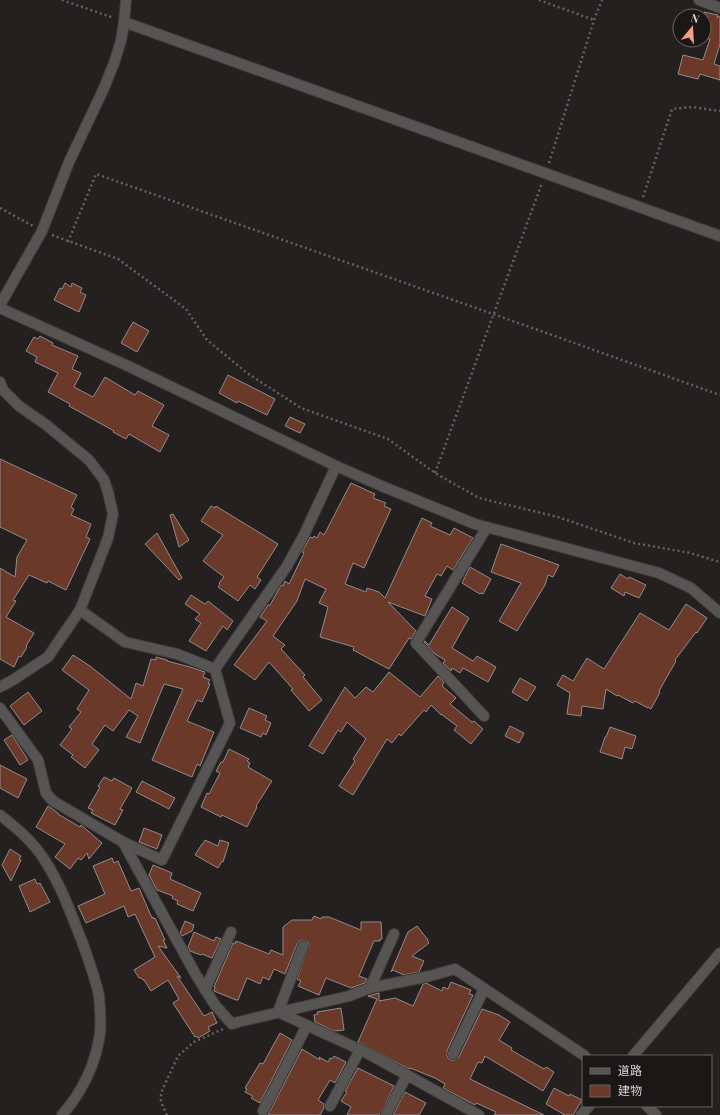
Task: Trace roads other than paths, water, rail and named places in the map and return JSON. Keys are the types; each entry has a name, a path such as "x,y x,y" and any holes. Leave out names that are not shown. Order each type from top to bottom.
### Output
{"street":[{"path":"0,305 42,231 69,162 104,88 121,41 126,0"},
{"path":"699,0 720,8"},
{"path":"124,22 720,236"},
{"path":"0,308 128,366 336,466 398,493 475,524 659,573 691,588 720,613"},
{"path":"0,382 3,390 19,406 45,424 89,460 104,480 112,514 108,538 80,610 48,657 0,687"},
{"path":"215,669 287,566 304,535 336,466"},
{"path":"484,716 416,643 487,527"},
{"path":"80,610 125,642 177,654 215,669"},
{"path":"0,708 38,760 46,793 53,801 123,842 162,860 230,723 215,669"},
{"path":"0,815 17,828 36,848 52,872 65,899 90,963 99,996 100,1032 93,1064 83,1085 62,1115"},
{"path":"123,842 214,1006 232,1024 349,996 370,988 430,976 455,969 583,1055"},
{"path":"205,990 231,932"},
{"path":"370,988 394,934"},
{"path":"278,1012 304,946"},
{"path":"634,1055 720,954"},
{"path":"453,1054 484,989"},
{"path":"278,1012 360,1050 479,1115"},
{"path":"263,1111 306,1025"},
{"path":"330,1106 360,1050"},
{"path":"386,1115 407,1075"},
{"path":"581,1115 588,1107"},
{"path":"648,1107 656,1115"}]}
